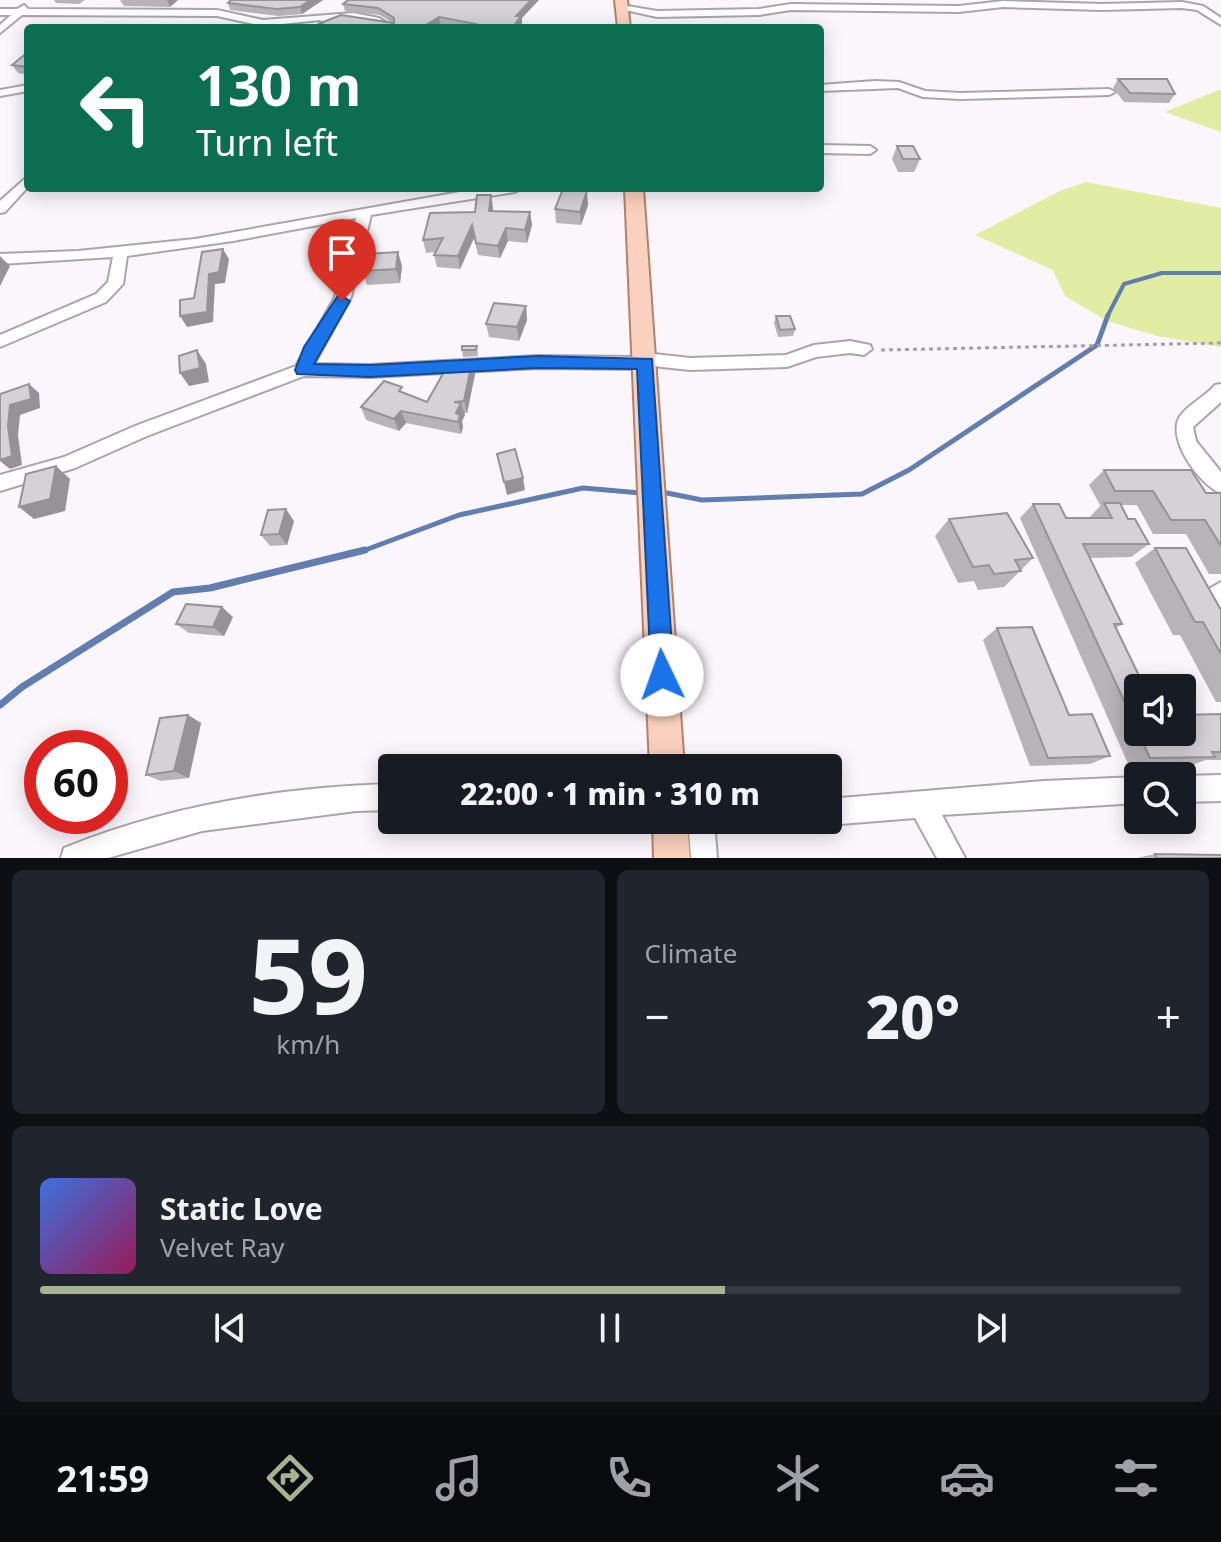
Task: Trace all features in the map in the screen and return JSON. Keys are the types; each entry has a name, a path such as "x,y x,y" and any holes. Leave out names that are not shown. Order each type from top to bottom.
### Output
{"main road":[{"path":"621,4 624,24"},
{"path":"634,192 666,754"},
{"path":"671,834 672,858"}],"street":[{"path":"0,30 36,0"},
{"path":"114,14 126,0"},
{"path":"167,15 181,1"},
{"path":"621,4 657,14 923,4 959,9 1003,4 1192,6 1221,22"},
{"path":"0,12 217,13 263,23 329,16 368,18 381,24"},
{"path":"62,13 76,24"},
{"path":"321,24 329,16"},
{"path":"824,88 899,85 923,94 960,96 1109,92"},
{"path":"0,93 24,89"},
{"path":"824,149 870,150"},
{"path":"0,184 24,181"},
{"path":"0,209 24,183"},
{"path":"0,259 121,251 228,238 472,192"},
{"path":"303,370 310,351 342,301 358,245 360,223 366,211"},
{"path":"0,341 101,298 115,284 121,251"},
{"path":"0,483 68,463 141,431 303,370 370,371 538,362 646,361 690,364 787,361 814,351 850,347 864,349"},
{"path":"1221,390 1210,405 1187,421 1183,429 1193,453 1221,485"},
{"path":"1221,592 1210,600 1208,616 1221,644"},
{"path":"1196,789 1221,788"},
{"path":"842,811 1124,791"},
{"path":"74,858 118,841 202,818 378,797"},
{"path":"922,805 952,858"},
{"path":"702,834 704,858"}],"path":[{"path":"864,349 1221,343"}],"green space":[{"path":"1221,89 1221,132 1165,112"},
{"path":"1086,182 1221,208 1221,347 1157,336 1107,321 1065,296 1053,270 975,235 1060,191"}],"building":[{"path":"231,0 310,0 300,7 277,9 228,3"},
{"path":"348,0 531,0 516,16 521,16 515,24 476,24 439,17 428,24 318,24 341,15 394,23 394,18 378,8 343,4"},
{"path":"24,55 24,66 12,65"},
{"path":"1118,79 1167,79 1175,94 1130,93"},
{"path":"897,146 913,146 920,159 903,159"},
{"path":"562,192 587,192 580,212 555,209"},
{"path":"477,195 491,195 489,211 530,212 525,230 506,228 498,246 476,243 472,225 458,256 434,255 443,238 423,240 430,213 475,212"},
{"path":"223,249 219,272 209,274 207,312 180,316 180,300 194,298 202,252"},
{"path":"398,252 396,269 362,271 365,254"},
{"path":"494,303 526,306 517,327 486,324"},
{"path":"776,316 790,316 795,329 780,330"},
{"path":"462,346 477,346 476,350 462,350"},
{"path":"197,350 200,368 180,373 179,356"},
{"path":"472,362 464,401 454,402 461,403 456,413 460,415 458,422 401,411 394,419 361,407 384,381 402,387 399,391 427,402 449,363"},
{"path":"29,384 31,399 10,405 8,426 12,456 0,460 0,394"},
{"path":"515,449 523,478 504,482 497,454"},
{"path":"56,466 50,499 19,507 26,474"},
{"path":"1104,470 1191,470 1206,493 1221,493 1221,546 1205,520 1171,520 1153,491 1115,491"},
{"path":"1104,503 1120,503 1128,519 1135,519 1149,544 1083,544 1122,624 1114,624 1138,674 1124,674 1124,701 1033,504 1059,504 1066,518 1112,518"},
{"path":"286,509 279,534 261,535 268,510"},
{"path":"1007,513 1033,558 1015,560 1021,571 994,574 989,565 973,567 949,519"},
{"path":"1155,548 1186,548 1221,610 1221,654 1203,622 1195,622"},
{"path":"186,604 222,607 213,627 176,624"},
{"path":"1032,627 1069,715 1092,714 1110,756 1048,758 997,628"},
{"path":"1221,714 1221,752 1212,752 1215,757 1150,758 1144,746 1196,746 1196,715"},
{"path":"188,715 174,771 146,775 160,718"},
{"path":"1155,854 1221,855 1221,858 1157,858"}],"waterway":[{"path":"1108,315 1124,284 1162,273 1221,273"},
{"path":"667,493 702,500 862,494 909,470 1097,345 1108,315"},
{"path":"360,552 459,515 583,488 641,493"},
{"path":"0,705 22,687 173,592 210,588 365,550"}],"route":[{"path":"342,301 310,351 303,370 370,371 538,362 646,363 662,675"}]}
